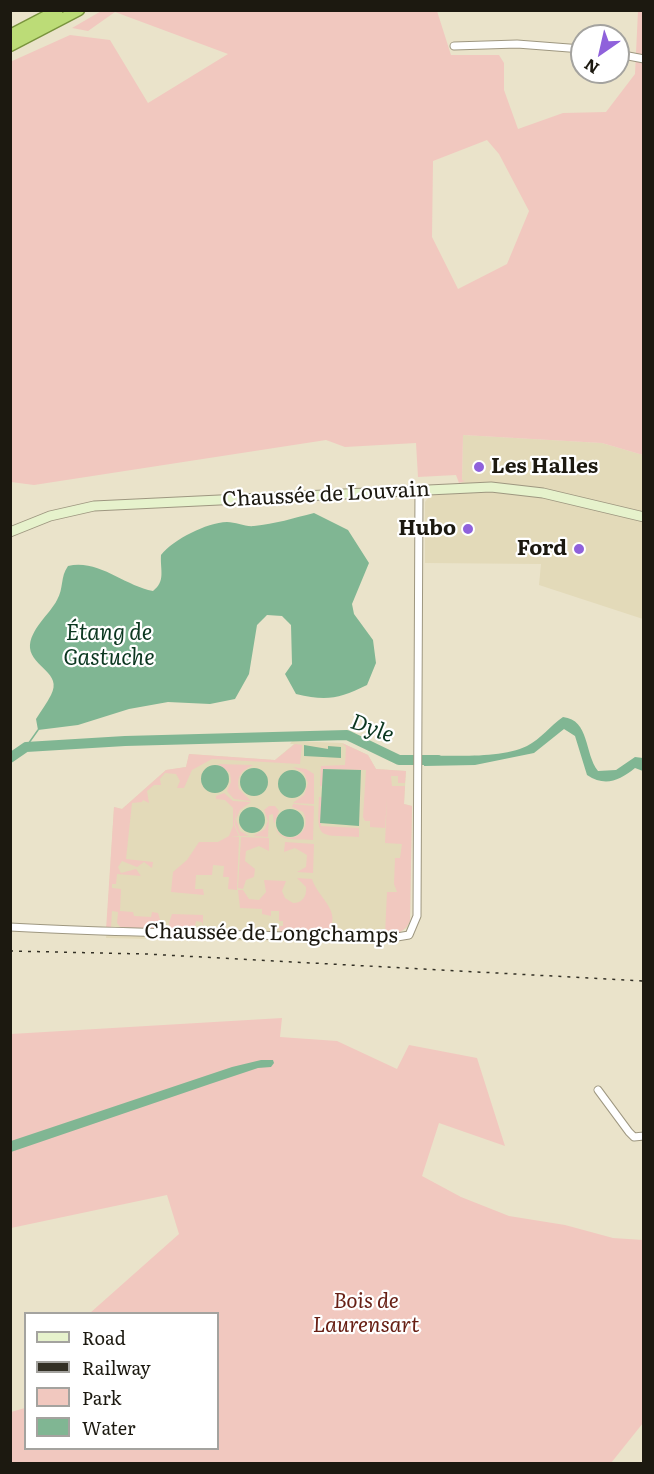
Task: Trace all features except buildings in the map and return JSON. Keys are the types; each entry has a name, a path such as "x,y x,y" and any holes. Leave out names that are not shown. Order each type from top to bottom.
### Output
{"highway":[{"path":"10,35 58,10"},
{"path":"10,46 79,10"}],"main road":[{"name":"Chaussée de Louvain","path":"10,532 50,516 94,506 479,487 530,491 644,517"}],"street":[{"path":"454,46 517,44 570,48"},
{"name":"Chaussée de Longchamps","path":"10,927 106,933 165,932 402,938 413,930 417,916 419,490"},
{"path":"598,1090 631,1134 644,1136"}],"shaded area":[{"path":"463,435 602,443 643,455 643,619 539,585 541,564 425,563 425,502 432,493 459,492 462,480"},
{"path":"292,741 342,743 368,755 376,769 406,771 404,804 412,806 410,921 407,928 396,934 385,934 385,944 106,938 114,807 122,809 166,770 186,767 189,754 275,760 294,744 290,744"}],"green space":[{"path":"103,10 437,11 451,55 499,55 504,63 504,90 518,129 563,113 606,112 627,84 630,84 635,74 638,11 643,11 643,455 602,443 463,435 462,480 465,481 459,483 456,475 418,477 416,443 345,447 326,440 34,485 11,482 10,62 70,35 110,40 148,103 228,54 115,12 88,31 72,28","holes":["487,140 499,154 529,211 507,264 458,289 432,237 433,161"]},
{"path":"342,743 368,755 376,769 406,771 405,783 398,783 398,776 391,776 392,786 405,786 404,804 412,806 410,921 406,928 397,933 385,934 387,892 397,892 394,884 395,858 400,858 402,844 385,843 387,798 385,828 370,827 370,821 365,821 363,817 366,770 324,769 322,786 320,786 321,766 345,765 346,747"},
{"path":"295,744 302,745 300,764 212,759 192,770 184,788 177,788 180,781 176,774 165,773 160,779 161,785 154,785 147,791 149,803 143,800 132,803 126,859 153,862 152,868 144,862 137,867 122,861 118,867 121,873 136,869 141,876 117,874 116,884 112,884 112,888 121,889 120,911 133,912 134,916 151,917 152,912 158,913 162,926 156,929 122,929 117,923 118,912 112,911 111,927 106,930 114,807 122,809 166,770 186,767 189,754 275,760"},
{"path":"218,764 253,765 243,771 239,777 239,789 251,801 234,799 227,791 231,782 230,773"},
{"path":"293,767 306,769 314,774 314,804 293,803 304,795 308,783 304,773"},
{"path":"224,793 233,801 251,802 240,810 236,819 240,831 249,836 240,836 235,825 236,807 234,825 239,836 230,836 239,837 237,890 228,889 229,877 223,877 224,866 213,865 212,875 196,875 195,889 203,889 204,895 171,892 173,872 187,860 199,842 218,842 229,836 233,826 233,808 225,800 216,799 216,796"},
{"path":"319,797 322,797 321,826 359,828 359,837 327,835 323,832 318,821"},
{"path":"293,804 314,806 313,840 284,838 280,835 276,830 275,825 278,832 284,836 290,838 296,836 305,827 306,820 303,812 292,807"},
{"path":"269,806 275,806 279,811 274,824 273,814 269,815 268,837 253,836 265,829 268,821 264,810"},
{"path":"241,837 269,838 269,851 259,846 246,851 245,861 255,869 254,877 246,880 243,889 238,888"},
{"path":"285,842 314,844 313,873 297,872 306,867 307,855 295,848 284,852"},
{"path":"297,878 312,879 328,904 333,917 328,932 280,932 279,926 283,926 283,921 279,921 279,911 271,911 271,916 262,914 262,909 240,908 238,890 243,890 249,899 259,900 266,892 264,880 286,881 282,891 285,898 293,903 301,901 305,896 306,887"},
{"path":"172,914 203,915 203,926 202,922 196,921 195,926 170,929"},
{"name":"Bois de Laurensart","path":"282,1018 280,1037 337,1041 397,1069 409,1045 477,1058 505,1146 439,1123 422,1176 461,1197 509,1216 565,1225 613,1238 643,1240 643,1423 611,1463 11,1464 11,1412 24,1408 24,1450 219,1450 219,1312 91,1312 179,1234 167,1195 11,1228 11,1034"}],"water":[{"name":"Étang de Gastuche","path":"314,513 348,530 369,563 352,604 354,614 373,640 376,663 367,685 340,696 316,698 296,694 285,674 292,664 291,625 282,616 267,615 257,625 249,674 235,699 210,704 168,702 129,709 78,725 38,730 36,719 54,687 50,675 32,655 31,641 36,629 57,600 68,566 90,566 153,591 160,583 162,575 161,555 174,543 191,533 219,523 230,522 254,526"},
{"path":"563,717 572,719 578,724 598,771 616,770 635,757 643,758 643,771 635,768 612,781 594,779 587,775 575,736 564,729 534,753 475,765 424,766 424,756 491,755 516,750 532,743"},
{"path":"304,745 328,749 328,746 341,747 341,758 304,756"},
{"path":"215,765 225,769 229,779 225,789 215,793 205,789 201,779 205,769"},
{"path":"254,768 264,772 268,782 264,792 254,796 244,792 240,782 244,772"},
{"path":"323,769 361,770 359,826 320,823"},
{"path":"292,770 302,774 306,784 302,794 292,798 282,794 278,784 282,774"},
{"path":"252,807 261,811 265,820 261,829 252,833 243,829 239,820 243,811"},
{"path":"290,809 300,813 304,823 300,833 290,837 280,833 276,823 280,813"},
{"path":"261,1060 273,1060 274,1063 271,1067 258,1068 11,1152 11,1141 232,1067"}],"waterway":[{"path":"26,747 38,730"},
{"name":"Dyle","path":"10,758 26,747 125,741 347,735 399,760 438,760"}],"railway":[{"path":"10,951 146,954 644,981"}],"place":[{"name":"Les Halles","path":"479,467"},
{"name":"Hubo","path":"468,529"},
{"name":"Ford","path":"579,549"}]}
